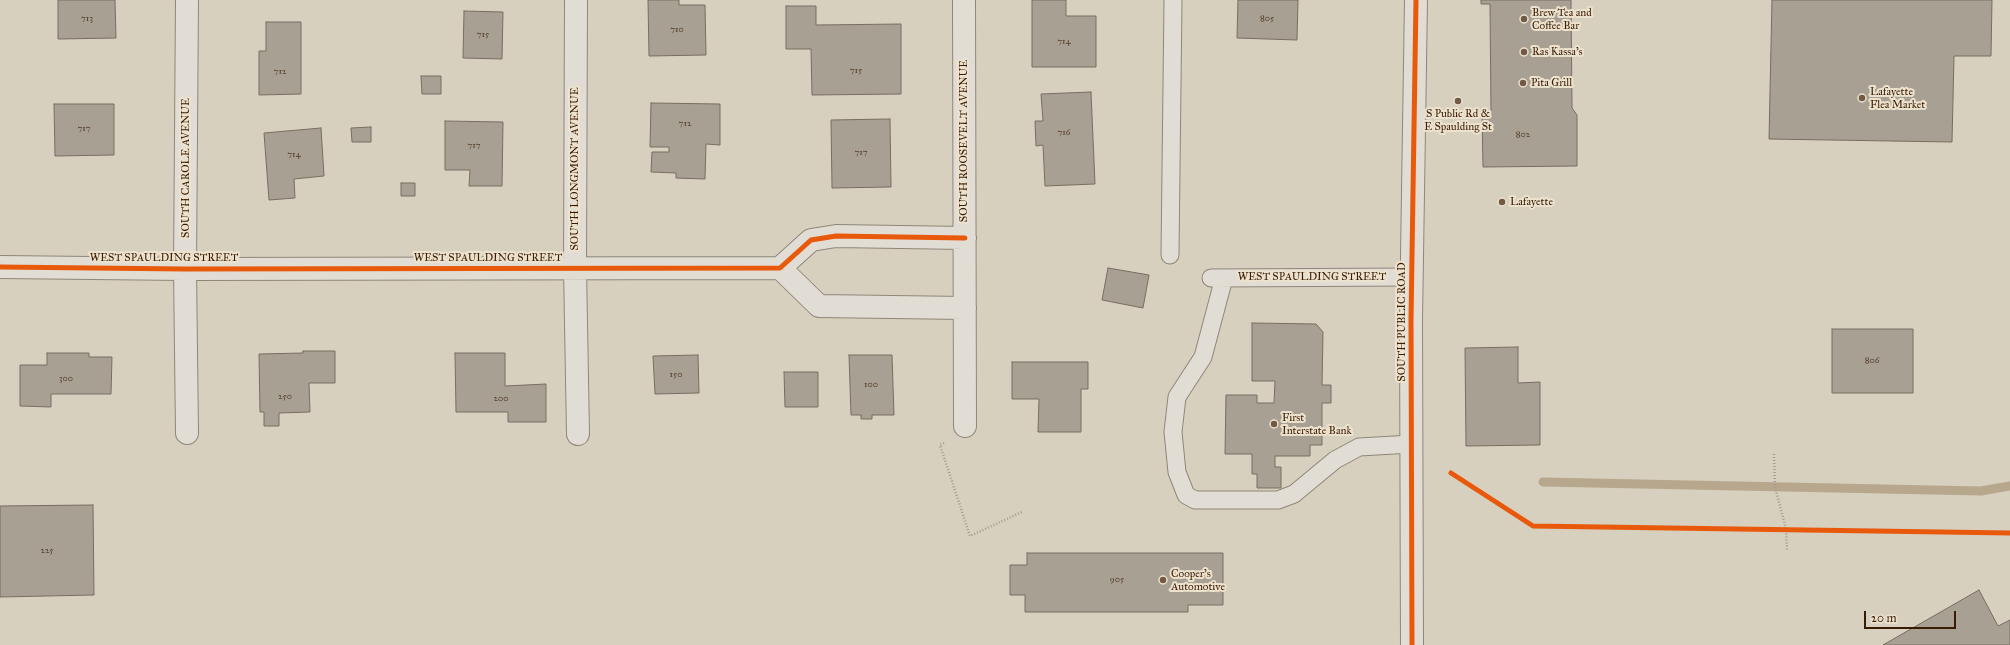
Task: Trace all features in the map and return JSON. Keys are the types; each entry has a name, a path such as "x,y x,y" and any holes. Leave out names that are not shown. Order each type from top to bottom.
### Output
{"street":[{"name":"SOUTH CAROLE AVENUE","path":"187,0 185,269 187,433"},
{"name":"SOUTH LONGMONT AVENUE","path":"576,0 575,268 578,434"},
{"name":"SOUTH ROOSEVELT AVENUE","path":"964,0 965,426"},
{"name":"SOUTH PUBLIC ROAD","path":"1412,645 1413,277 1416,0"},
{"path":"965,238 836,236 810,240 780,268 819,306 965,308"},
{"name":"WEST SPAULDING STREET","path":"0,267 185,269 780,268"}],"lane":[{"path":"1170,255 1173,0"},
{"name":"WEST SPAULDING STREET","path":"1412,444 1359,447 1335,460 1294,494 1278,500 1195,500 1186,495 1177,472 1173,432 1177,397 1203,358 1217,278 1413,277"}],"path":[{"path":"965,426 940,445 970,536 1022,512"},
{"path":"1774,454 1775,487 1786,529 1787,551"}],"building":[{"path":"58,0 115,0 116,38 58,39"},
{"path":"648,0 679,0 679,5 705,5 706,55 649,56"},
{"path":"1032,0 1066,0 1066,16 1096,16 1096,67 1032,67"},
{"path":"1238,0 1298,0 1297,40 1237,38"},
{"path":"1481,0 1571,0 1572,108 1577,115 1577,166 1483,167 1482,113 1491,113 1490,4 1481,4"},
{"name":"Lafayette Flea Market","path":"1772,0 1992,0 1991,56 1954,56 1952,142 1769,139"},
{"path":"786,6 816,6 816,25 901,24 901,94 812,95 811,49 786,49"},
{"path":"464,11 503,12 502,59 463,58"},
{"path":"266,22 301,22 301,94 259,95 259,51 266,51"},
{"path":"421,76 441,76 441,94 422,94"},
{"path":"1091,92 1095,184 1045,186 1043,145 1036,146 1035,121 1043,121 1041,94"},
{"path":"651,103 720,104 720,145 706,144 705,179 676,178 676,173 651,172 652,152 669,152 669,147 650,147"},
{"path":"54,104 114,104 114,155 55,156"},
{"path":"890,119 891,187 832,188 831,120"},
{"path":"445,121 503,122 502,186 469,186 470,170 445,170"},
{"path":"371,127 371,142 352,142 351,128"},
{"path":"321,128 324,176 294,179 295,198 269,200 264,133"},
{"path":"401,183 415,183 415,196 401,196"},
{"path":"1108,268 1149,275 1143,308 1102,300"},
{"name":"First Interstate Bank","path":"1252,323 1316,324 1323,332 1322,385 1331,385 1331,403 1322,403 1322,445 1310,445 1310,456 1275,456 1275,467 1281,467 1281,488 1257,488 1257,474 1252,474 1252,454 1225,454 1226,395 1257,395 1257,403 1274,403 1275,381 1252,381"},
{"path":"1832,329 1913,329 1913,393 1832,393"},
{"path":"1518,347 1518,383 1540,382 1540,445 1466,446 1465,348"},
{"path":"303,351 335,351 335,383 309,383 310,412 279,413 279,426 264,426 264,412 260,412 259,354 303,353"},
{"path":"47,353 89,353 89,357 112,357 111,394 51,394 51,407 20,406 20,365 47,365"},
{"path":"455,353 505,353 505,386 546,384 546,422 508,422 508,412 456,412"},
{"path":"698,355 699,393 655,394 653,356"},
{"path":"849,355 892,355 894,415 872,415 872,419 861,419 861,415 851,415"},
{"path":"1012,362 1088,362 1088,389 1081,389 1081,432 1038,432 1039,399 1012,399"},
{"path":"784,372 818,372 818,407 785,407"},
{"path":"93,505 94,595 0,597 0,506"},
{"path":"1027,553 1223,553 1223,605 1188,605 1188,612 1025,612 1025,595 1010,595 1010,565 1027,565"},
{"path":"1979,590 1998,626 2010,620 2010,645 1883,645"}],"waterway":[{"path":"1543,482 1981,491 2010,486"}],"cycle path":[{"path":"1412,645 1411,320 1416,0"},
{"path":"0,267 185,269 780,268 811,240 836,236 965,238"},
{"path":"1451,473 1533,526 2010,533"}],"place":[{"name":"Brew Tea and Coffee Bar","path":"1524,19"},
{"name":"Ras Kassa's","path":"1524,52"},
{"name":"Pita Grill","path":"1523,83"},
{"name":"Lafayette Flea Market","path":"1862,98"},
{"name":"S Public Rd & E Spaulding St","path":"1458,101"},
{"name":"Lafayette","path":"1502,202"},
{"name":"First Interstate Bank","path":"1274,424"},
{"name":"Cooper's Automotive","path":"1163,580"}]}
